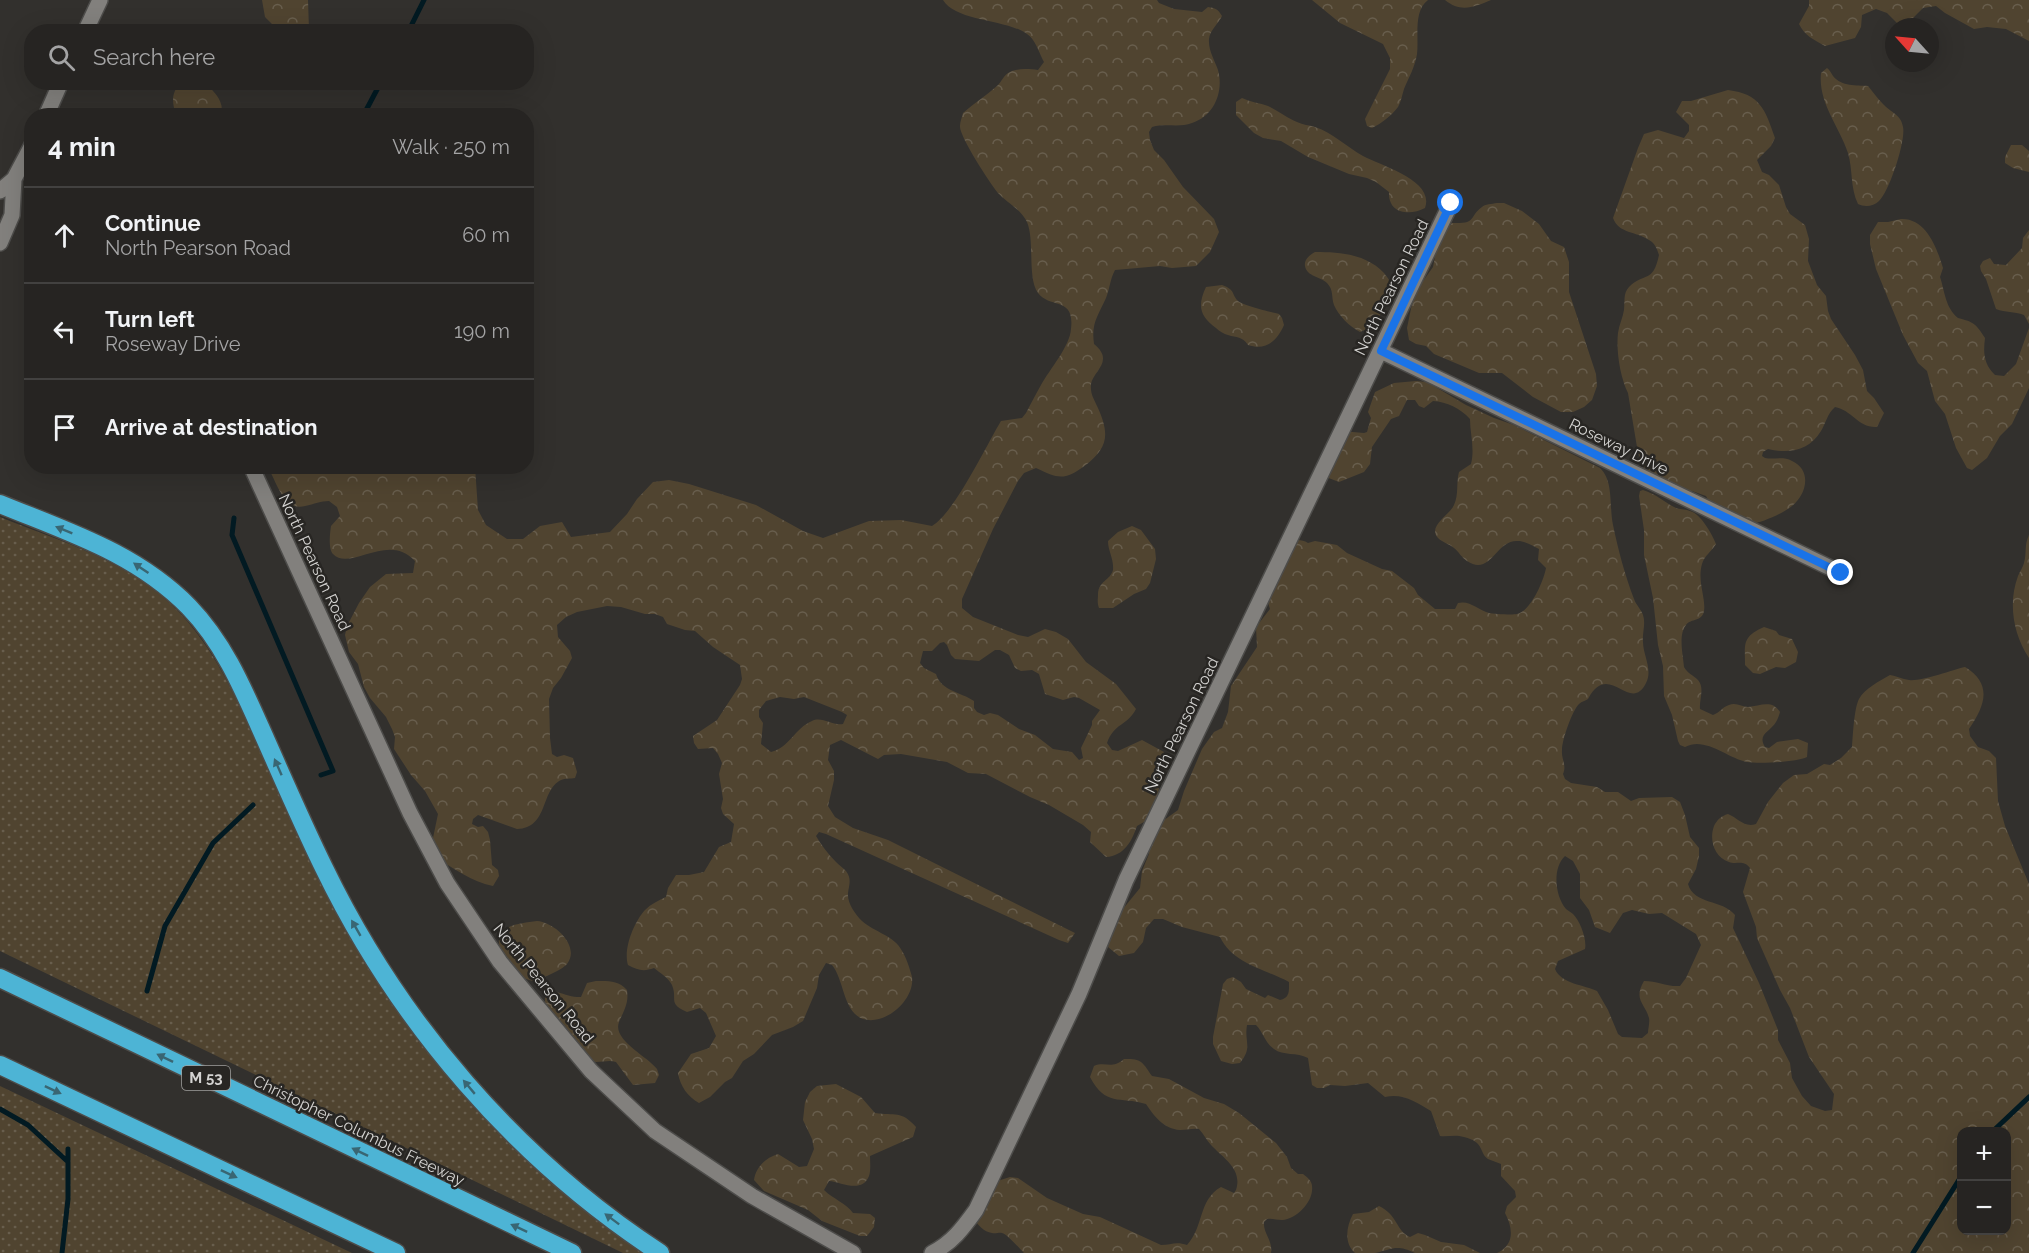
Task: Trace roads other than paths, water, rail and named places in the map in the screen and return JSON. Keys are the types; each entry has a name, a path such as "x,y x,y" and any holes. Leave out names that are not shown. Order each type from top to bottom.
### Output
{"highway":[{"path":"0,504 118,553 164,584 189,608 208,630 238,680 311,840 345,908 369,951 425,1032 478,1098 550,1168 660,1253"},
{"name":"Christopher Columbus Freeway","path":"0,978 572,1253"},
{"path":"0,1065 396,1253"}],"street":[{"path":"90,24 100,0"},
{"path":"50,108 57,90"},
{"path":"0,191 14,179 24,160"},
{"path":"0,243 12,215 14,179"},
{"name":"North Pearson Road","path":"932,1253 944,1247 960,1232 976,1210 1079,994 1126,880 1451,203"},
{"name":"Roseway Drive","path":"1381,351 1841,573"},
{"name":"North Pearson Road","path":"255,474 410,813 447,883 500,962 591,1071 655,1131 752,1196 853,1253"}],"waterway":[{"path":"412,24 424,0"},
{"path":"367,108 377,90"},
{"path":"234,518 232,535 333,771 321,775"},
{"path":"147,991 165,926 213,843 253,805"},
{"path":"1997,1127 2029,1097"},
{"path":"0,1109 28,1125 67,1161"},
{"path":"62,1253 68,1199 68,1149"},
{"path":"1913,1253 1958,1181"}]}
